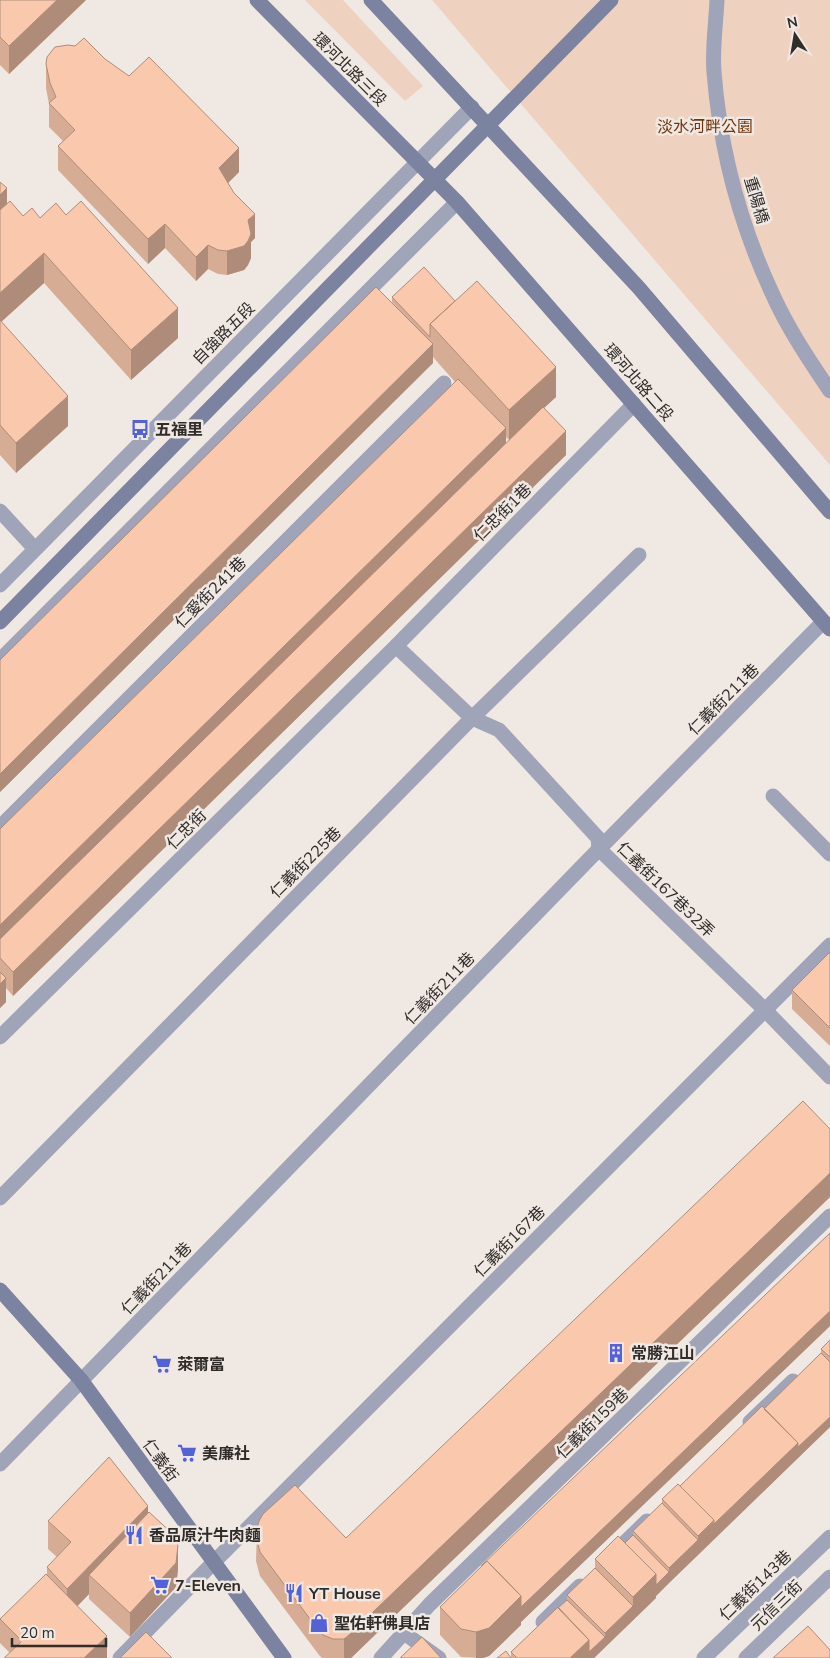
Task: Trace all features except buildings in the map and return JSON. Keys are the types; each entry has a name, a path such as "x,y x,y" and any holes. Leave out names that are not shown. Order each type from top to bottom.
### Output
{"main road":[{"name":"環河北路三段","path":"257,0 417,162"},
{"path":"371,0 640,288 830,512"},
{"path":"0,622 611,0"},
{"name":"環河北路二段","path":"417,162 457,202 827,626"},
{"name":"仁義街","path":"0,1290 81,1380 284,1658"}],"street":[{"name":"重陽橋","path":"717,0 714,71 727,160 747,230 772,293 806,356 830,391"},
{"name":"自強路五段","path":"0,585 472,107"},
{"path":"0,660 457,202"},
{"name":"仁愛街241巷","path":"0,827 444,383"},
{"name":"仁忠街1巷","path":"396,646 634,404"},
{"path":"0,511 36,549"},
{"name":"仁義街225巷","path":"0,1198 472,718 639,555"},
{"name":"仁義街211巷","path":"0,1464 599,849 827,626"},
{"name":"仁義街167巷32弄","path":"396,646 472,718 499,730 598,838 599,849 765,1010 830,1077"},
{"name":"仁忠街","path":"0,1037 396,646"},
{"path":"773,796 830,854"},
{"name":"仁義街167巷","path":"120,1658 830,945"},
{"name":"仁義街159巷","path":"382,1658 430,1604 830,1216"},
{"path":"738,1434 802,1372"},
{"path":"604,1563 660,1508"},
{"name":"仁義街143巷","path":"704,1658 830,1537"},
{"path":"533,1631 590,1576"},
{"name":"元信三街","path":"746,1658 830,1577"},
{"path":"404,1633 439,1658"}],"green space":[{"path":"305,0 343,0 423,86 405,101"},
{"name":"淡水河畔公園","path":"432,0 830,0 830,465"}],"place":[{"name":"五福里","path":"140,429"},
{"name":"常勝江山","path":"616,1353"},
{"name":"萊爾富","path":"162,1364"},
{"name":"美廉社","path":"187,1453"},
{"name":"香品原汁牛肉麵","path":"134,1535"},
{"name":"7-Eleven","path":"160,1585"},
{"name":"YT House","path":"294,1593"},
{"name":"聖佑軒佛具店","path":"319,1623"}]}
